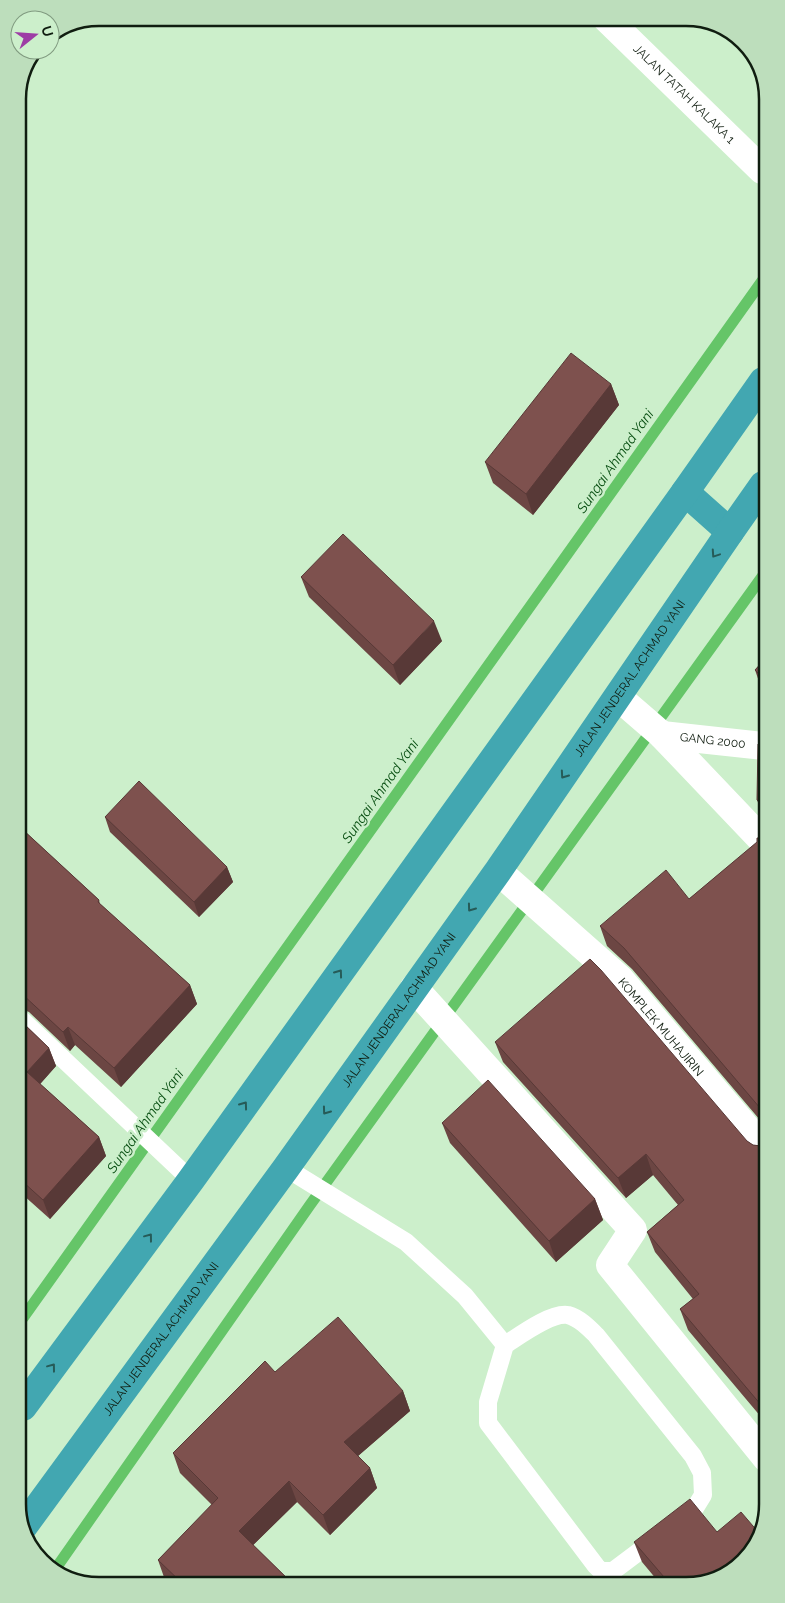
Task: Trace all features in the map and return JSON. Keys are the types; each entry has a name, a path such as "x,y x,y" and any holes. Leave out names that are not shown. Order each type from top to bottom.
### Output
{"highway":[{"path":"26,1402 191,1180 759,387"},
{"name":"JALAN JENDERAL ACHMAD YANI","path":"29,1520 286,1168 423,998 508,880 618,696 759,491"},
{"path":"685,492 730,532"}],"street":[{"name":"JALAN TATAH KALAKA 1","path":"614,26 759,167"},
{"path":"618,696 662,735 759,837"},
{"name":"GANG 2000","path":"662,735 759,745"},
{"name":"KOMPLEK MUHAJIRIN","path":"508,880 620,979 759,1143"},
{"path":"423,998 633,1230 610,1266 759,1450"}],"lane":[{"path":"26,1024 191,1180"},
{"path":"286,1168 351,1206 406,1242 465,1296 505,1345"},
{"path":"566,1315 581,1321 602,1342 693,1456 702,1472 703,1495 695,1508 608,1576 596,1566 488,1423 488,1402 505,1345 545,1320 566,1315"}],"building":[{"path":"571,353 611,384 526,494 485,462"},
{"path":"343,534 434,621 393,665 301,577"},
{"path":"759,666 759,674 755,670"},
{"path":"758,744 759,744 759,802 757,800"},
{"path":"139,781 227,867 194,902 105,817"},
{"path":"26,833 99,900 98,902 190,985 114,1068 68,1027 63,1032 26,998"},
{"path":"757,838 759,838 759,1107 624,948 600,926 666,870 689,899 757,842"},
{"path":"590,959 747,1141 753,1145 759,1146 759,1403 680,1309 699,1294 647,1232 684,1200 646,1154 618,1178 495,1042"},
{"path":"26,1026 49,1048 27,1072 99,1137 43,1200 26,1185"},
{"path":"488,1080 595,1199 549,1241 442,1123"},
{"path":"338,1317 403,1391 344,1442 370,1468 323,1515 289,1481 239,1531 286,1577 176,1577 158,1560 218,1498 173,1453 265,1361 275,1372"},
{"path":"690,1499 717,1532 741,1512 754,1527 746,1544 730,1562 714,1571 686,1577 664,1577 634,1542"}],"waterway":[{"name":"Sungai Ahmad Yani","path":"26,1314 759,285"},
{"name":"Sungai Ahmad Yani","path":"59,1564 310,1205 759,581"}]}
